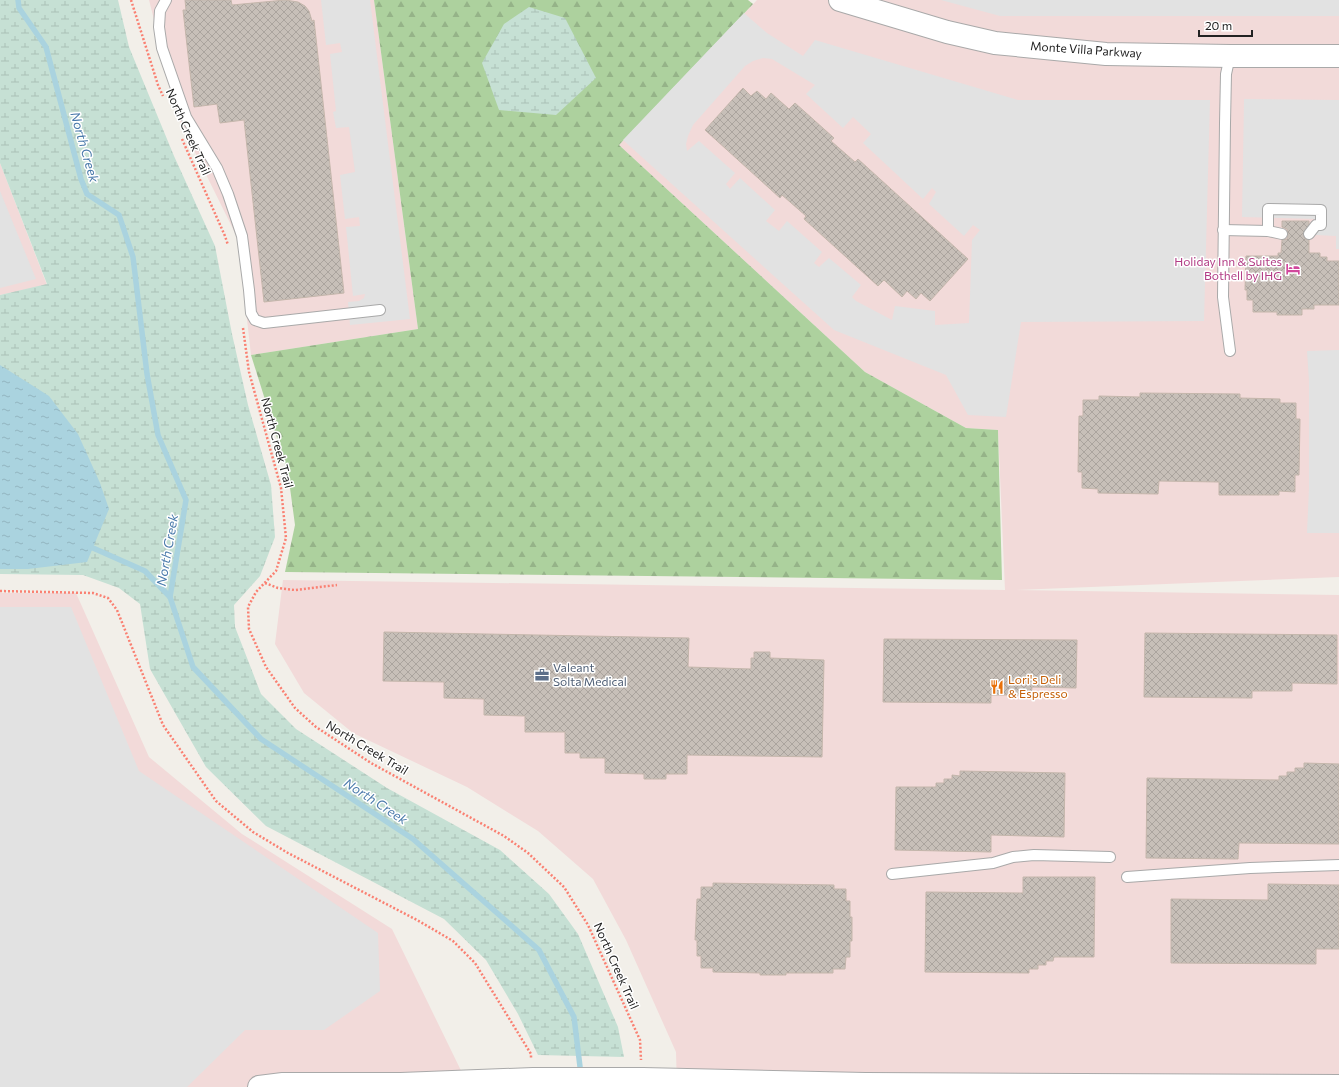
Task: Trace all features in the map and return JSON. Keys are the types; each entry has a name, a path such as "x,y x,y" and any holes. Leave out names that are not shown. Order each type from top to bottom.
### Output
{"street":[{"name":"Monte Villa Parkway","path":"840,0 947,32 996,43 1106,54 1339,56"},
{"path":"259,1087 283,1084 401,1084 560,1079 865,1084 1339,1086"}],"lane":[{"path":"166,0 160,11 159,27 162,48 186,117 217,168 228,194 242,236 249,290 250,313 255,320 264,323 380,310"},
{"path":"1230,56 1226,74 1223,230 1223,297 1230,351"},
{"path":"1268,231 1268,209 1321,210 1321,225 1316,225 1309,234"},
{"path":"1223,230 1268,231 1282,234"},
{"path":"892,874 993,863 1014,857 1034,855 1110,857"},
{"path":"1127,877 1250,868 1339,866"}],"path":[{"name":"North Creek Trail","path":"131,0 164,100"},
{"name":"North Creek Trail","path":"180,136 225,236 230,251"},
{"name":"North Creek Trail","path":"243,326 248,372 281,488 286,538 276,571 256,592 248,607 249,629 266,668 295,708 316,727 371,763 504,836 528,853 564,887 588,925 640,1040 641,1060"},
{"path":"265,583 278,588 295,590 337,585"},
{"path":"0,591 93,593 108,598 116,610 163,725 216,801 254,832 288,853 417,920 453,941 475,963 531,1054 531,1058"}],"shaded area":[{"path":"149,0 374,0 418,329 251,355 238,239 180,122"},
{"path":"321,0 370,0 410,319 350,325 348,302 359,301 364,298 365,294 353,296 346,227 360,226 359,217 345,219 340,175 355,172 349,127 336,128 333,112 336,111 330,54 342,52 340,43 326,45"},
{"path":"757,0 1339,0 1339,577 1016,590 1339,595 1339,1087 677,1087 676,1052 626,940 593,879 538,831 467,787 353,733 304,693 275,644 283,580 1005,590 998,430 966,428 865,372 619,145"},
{"path":"941,0 1339,0 1339,16 1000,16"},
{"path":"744,13 767,33 803,56 815,40 1018,100 1210,100 1204,321 1021,322 1006,417 968,415 946,375 834,330 623,140","holes":["763,58 772,59 815,85 806,94 843,128 853,117 871,134 863,143 923,199 932,188 936,192 929,204 964,236 973,225 980,230 972,240 969,323 935,325 935,311 895,306 892,320 856,301 852,297 861,285 829,258 819,267 814,263 822,252 787,221 779,231 766,221 775,210 740,178 730,189 726,184 735,173 699,141 687,151 686,144 693,125 745,66 753,61"]},
{"path":"1244,99 1339,100 1339,249 1336,249 1336,236 1316,235 1316,219 1242,217"},
{"path":"0,163 47,285 0,295"},
{"path":"0,191 36,279 0,288"},
{"path":"1339,350 1339,533 1307,533 1309,489 1309,381 1307,351"},
{"path":"0,593 76,593 149,757 242,834 392,929 469,1087 0,1087"},
{"path":"0,607 71,607 139,771 378,933 380,991 324,1030 245,1030 187,1087 0,1087"}],"green space":[{"path":"0,0 118,0 129,47 174,156 215,246 232,334 248,405 271,485 275,537 260,576 234,605 235,627 261,694 296,729 387,788 500,850 549,894 578,934 618,1027 624,1057 538,1055 518,1014 486,960 444,919 266,826 206,767 150,669 140,604 119,588 83,575 0,574 0,295 47,284 0,163"},
{"path":"374,0 748,0 753,4 619,145 865,372 966,428 998,430 1002,580 285,572 295,525 288,473 251,355 418,329"},
{"path":"529,7 565,18 596,78 556,115 499,110 482,63 504,24"}],"water":[{"path":"0,365 49,396 78,434 100,483 109,509 87,562 28,569 0,569"}],"building":[{"path":"185,0 231,0 232,5 285,0 298,2 305,6 309,11 312,21 314,20 344,293 264,302 244,120 220,123 217,104 194,107 183,10 186,10"},
{"path":"743,88 751,96 757,91 766,99 771,93 789,109 795,103 834,138 831,141 855,162 858,159 968,259 930,301 921,293 916,299 907,291 902,297 884,280 878,286 804,219 806,216 782,195 780,198 705,130"},
{"name":"Holiday Inn & Suites Bothell by IHG","path":"1282,221 1309,221 1309,224 1303,234 1305,239 1309,240 1309,253 1320,253 1320,257 1327,257 1327,261 1339,261 1339,305 1314,305 1314,309 1302,309 1302,315 1277,315 1277,312 1253,312 1253,300 1247,300 1247,290 1245,290 1246,256 1278,256 1278,253 1281,253 1282,240 1287,239 1288,235 1287,229 1282,227"},
{"path":"1140,393 1240,394 1240,398 1280,399 1280,403 1296,403 1296,419 1300,419 1299,475 1295,475 1295,492 1279,491 1279,495 1219,495 1219,482 1159,481 1158,494 1098,493 1098,489 1082,488 1082,472 1078,472 1079,416 1083,416 1083,400 1099,400 1099,396 1140,397"},
{"path":"384,632 689,638 688,667 751,669 751,658 754,658 754,652 770,652 770,658 824,660 822,757 687,755 687,774 666,774 666,779 644,779 644,774 605,773 605,758 580,758 580,753 565,753 565,732 525,732 525,716 484,715 484,699 444,698 444,682 383,681"},
{"path":"1145,633 1337,635 1337,684 1292,683 1292,691 1252,691 1252,698 1144,697"},
{"path":"884,639 1077,640 1076,688 1032,687 1031,695 991,695 991,703 883,702"},
{"path":"1304,763 1339,764 1339,844 1239,843 1238,859 1146,858 1147,778 1279,780 1279,776 1287,776 1287,772 1295,772 1295,768 1304,768"},
{"path":"960,771 1065,773 1064,837 991,835 991,852 895,850 896,787 936,787 936,783 944,783 944,779 952,779 952,775 960,776"},
{"path":"1023,877 1095,877 1094,957 1054,957 1053,961 1046,961 1046,965 1038,965 1038,969 1029,969 1029,973 925,972 926,892 1023,893"},
{"path":"713,883 834,885 834,889 846,889 846,901 850,901 850,917 852,917 852,941 850,941 850,957 846,957 845,969 833,969 833,973 786,973 786,975 760,975 760,973 713,972 713,968 701,968 701,956 697,956 697,940 695,940 697,899 701,899 701,887 713,887"},
{"path":"1268,884 1339,885 1339,949 1316,949 1316,964 1171,963 1171,899 1268,900"}],"waterway":[{"name":"North Creek","path":"18,0 19,8 46,47 81,179 87,194 119,215 133,257 147,374 158,435 186,500 170,597 193,667 261,739 413,839 539,950 574,1017 581,1075"},
{"path":"93,548 145,571 170,597"}],"place":[{"name":"Holiday Inn & Suites Bothell by IHG","path":"1293,269"},
{"name":"Valeant Solta Medical","path":"542,675"},
{"name":"Lori's Deli & Espresso","path":"997,687"}]}
